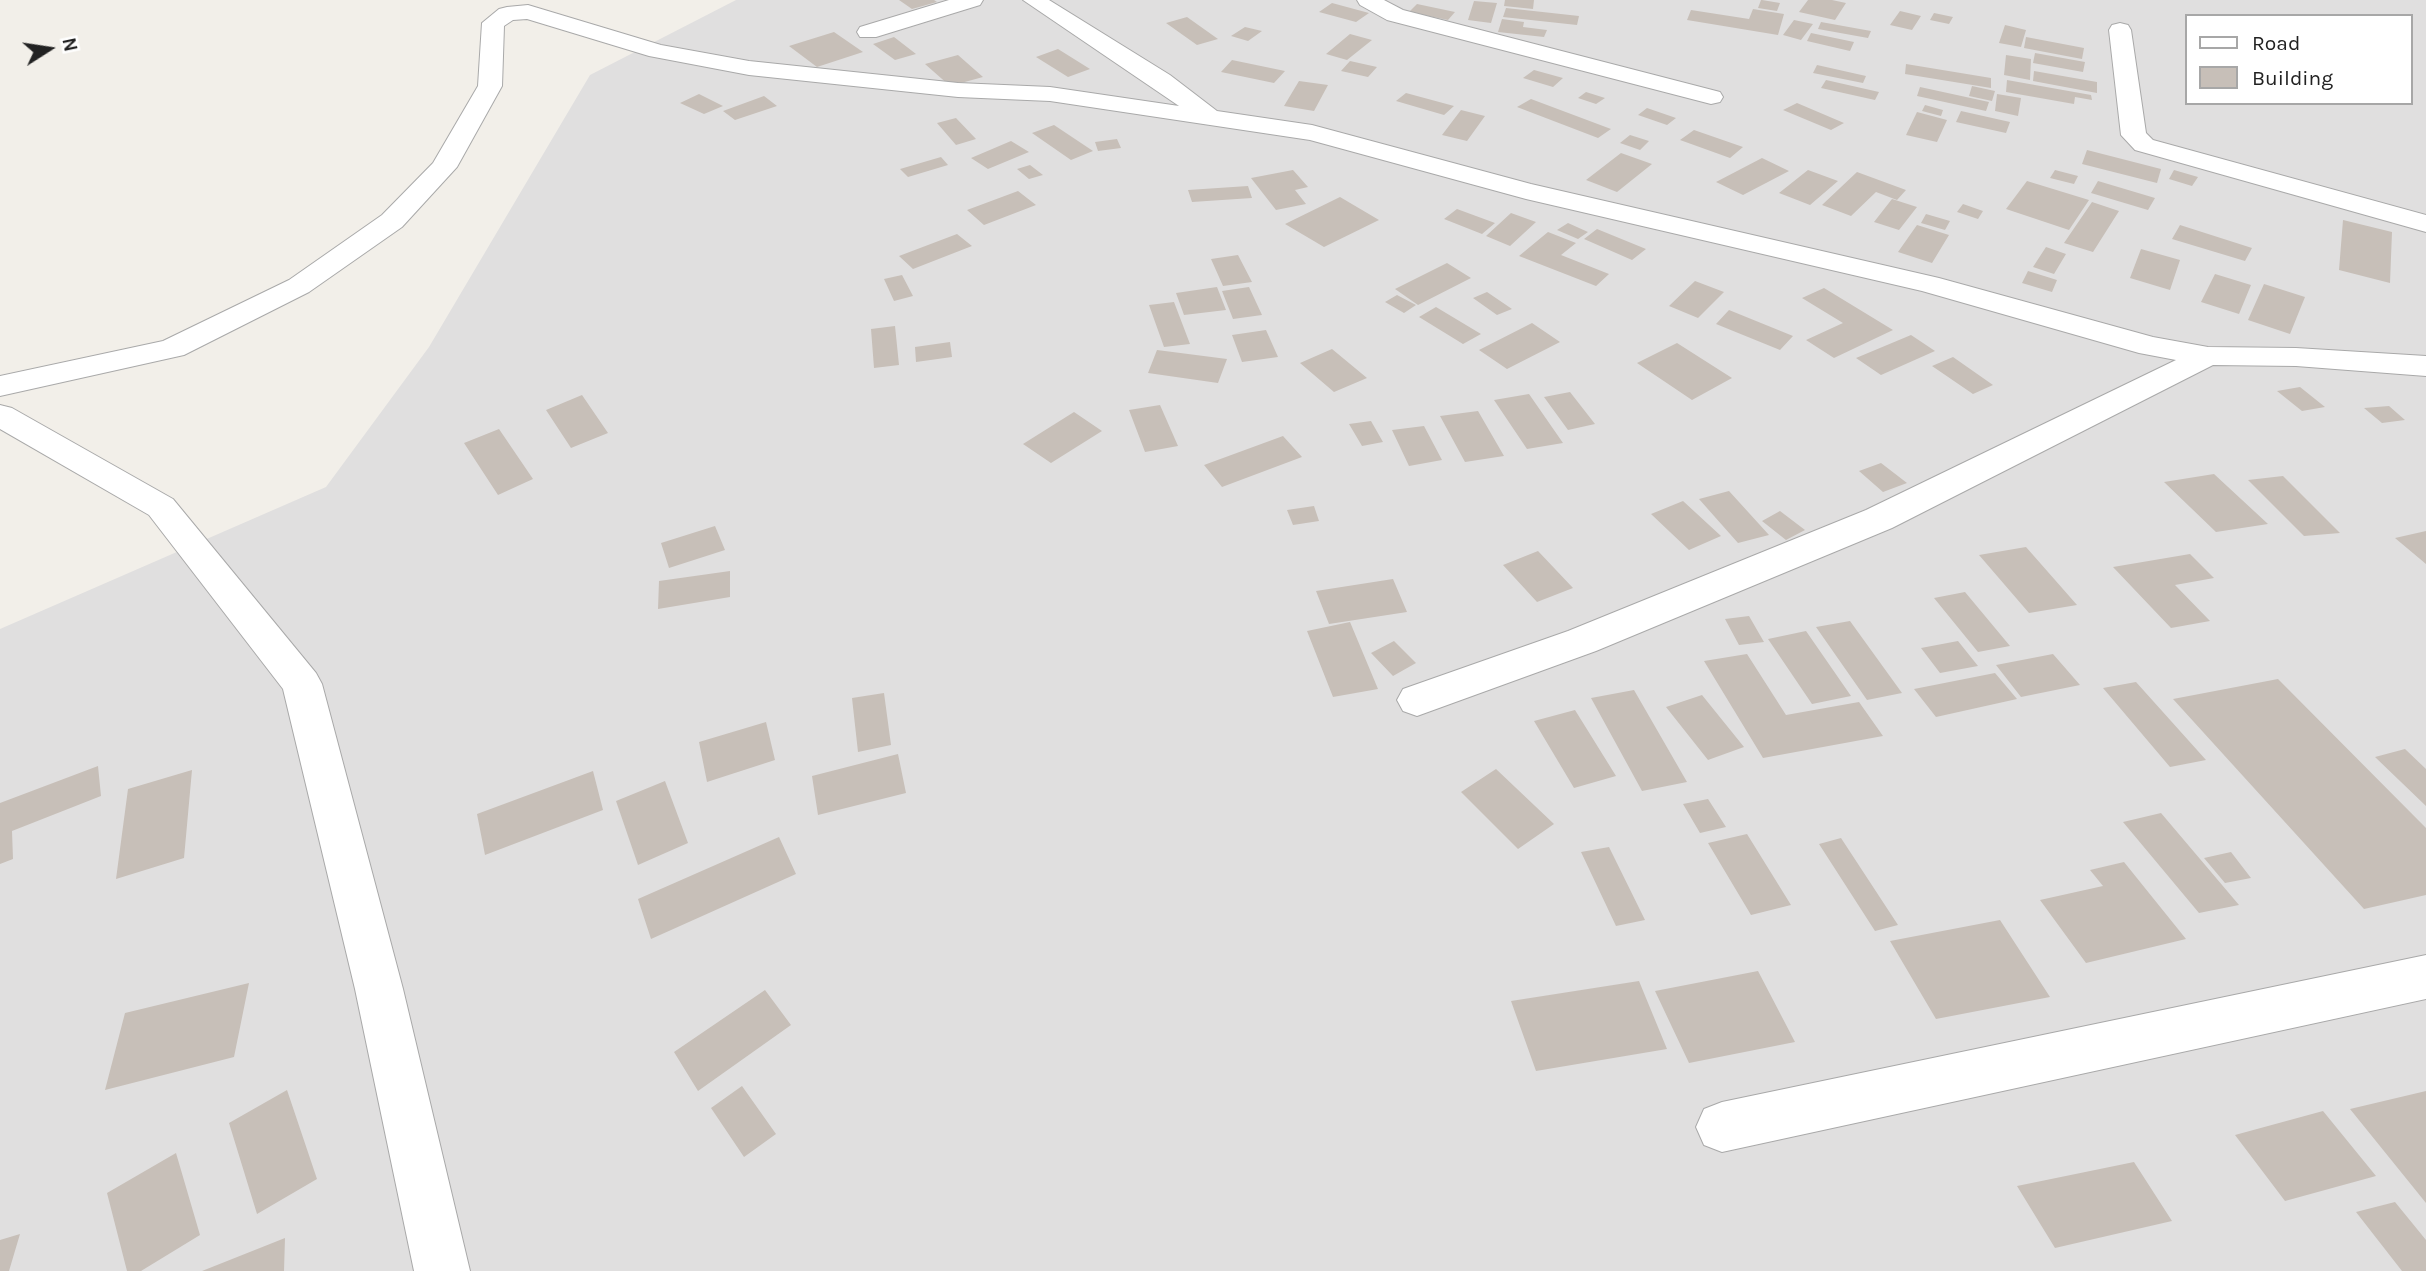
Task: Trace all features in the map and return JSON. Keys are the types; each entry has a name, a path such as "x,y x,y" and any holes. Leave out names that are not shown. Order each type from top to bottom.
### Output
{"street":[{"path":"868,32 972,0"},
{"path":"1034,0 1161,80 1210,117"},
{"path":"1368,0 1395,15 1711,97"},
{"path":"0,386 173,348 299,286 392,220 444,166 490,86 492,23 507,15 528,12 657,51 749,68 958,90 1050,94 1312,133 1526,191 1929,284 2150,346 2208,356 2296,357 2426,366"},
{"path":"2120,30 2134,135 2144,145 2426,224"},
{"path":"1417,700 1582,641 1879,519 2208,356"},
{"path":"0,415 161,507 302,684 379,989 442,1271"},
{"path":"1722,1127 2426,977"}],"shaded area":[{"path":"736,0 2426,0 2426,1271 0,1271 0,629 326,487 429,347 590,75"}],"building":[{"path":"899,0 934,0 937,2 912,9"},
{"path":"1505,0 1534,0 1533,9 1504,6"},
{"path":"1761,0 1780,3 1777,11 1758,8"},
{"path":"1808,0 1846,3 1835,20 1799,12"},
{"path":"1474,1 1497,3 1491,23 1468,20"},
{"path":"1332,3 1369,13 1356,22 1319,12"},
{"path":"1417,4 1455,12 1448,20 1409,12"},
{"path":"1506,8 1579,16 1577,25 1503,17"},
{"path":"1753,9 1784,14 1778,35 1687,20 1691,10 1749,19"},
{"path":"1900,11 1921,16 1912,30 1890,25"},
{"path":"1934,13 1953,17 1949,24 1930,20"},
{"path":"1187,17 1218,39 1197,45 1166,23"},
{"path":"1502,19 1524,22 1523,27 1547,30 1544,37 1498,32"},
{"path":"1794,20 1813,24 1801,40 1783,35"},
{"path":"1821,22 1871,31 1868,38 1818,29"},
{"path":"2005,25 2026,30 2021,47 1999,43"},
{"path":"1245,27 1262,31 1248,41 1231,36"},
{"path":"834,32 863,52 817,67 789,46"},
{"path":"1811,33 1854,42 1850,51 1807,41"},
{"path":"1350,34 1372,40 1347,60 1326,54"},
{"path":"894,37 916,54 895,60 873,44"},
{"path":"2026,37 2084,48 2082,59 2024,48"},
{"path":"1058,49 1090,69 1068,77 1036,57"},
{"path":"2035,53 2085,62 2083,72 2033,63"},
{"path":"958,55 983,77 950,86 925,64"},
{"path":"2006,55 2031,59 2030,80 2004,75"},
{"path":"1232,60 1285,71 1274,83 1221,72"},
{"path":"1350,61 1377,67 1368,77 1341,71"},
{"path":"1906,64 1991,78 1991,88 1905,74"},
{"path":"1817,65 1866,76 1863,83 1813,73"},
{"path":"1534,70 1563,78 1553,87 1523,78"},
{"path":"2034,71 2097,82 2097,93 2033,81"},
{"path":"1826,80 1879,92 1875,100 1821,88"},
{"path":"2007,80 2091,95 2092,100 2075,97 2074,104 2006,92"},
{"path":"1299,81 1328,85 1314,111 1284,106"},
{"path":"1972,86 1995,91 1992,101 1969,96"},
{"path":"1920,87 1989,102 1986,111 1917,96"},
{"path":"1586,92 1605,98 1596,104 1578,98"},
{"path":"1406,93 1454,106 1444,115 1396,101"},
{"path":"699,94 723,106 704,114 680,103"},
{"path":"1997,94 2021,98 2018,116 1995,111"},
{"path":"764,96 777,106 735,120 723,111"},
{"path":"1531,99 1611,129 1598,138 1517,107"},
{"path":"1797,103 1844,123 1831,130 1783,110"},
{"path":"1925,105 1943,110 1941,116 1922,111"},
{"path":"1647,108 1676,118 1667,125 1638,115"},
{"path":"1461,110 1485,116 1467,141 1442,135"},
{"path":"1961,111 2010,122 2006,133 1956,122"},
{"path":"1917,112 1947,120 1937,142 1906,135"},
{"path":"956,118 976,139 956,145 937,123"},
{"path":"1054,125 1093,151 1071,160 1032,133"},
{"path":"1694,130 1743,147 1730,158 1680,140"},
{"path":"1630,135 1649,141 1640,150 1620,143"},
{"path":"1117,139 1121,148 1098,151 1095,142"},
{"path":"1011,141 1029,152 988,169 971,158"},
{"path":"2087,150 2161,169 2157,183 2082,164"},
{"path":"1621,153 1652,164 1617,192 1586,180"},
{"path":"941,157 948,165 908,177 900,169"},
{"path":"1762,158 1789,171 1743,195 1716,182"},
{"path":"1030,165 1043,175 1029,179 1017,169"},
{"path":"1293,170 1308,187 1295,190 1306,204 1276,210 1251,178"},
{"path":"1808,170 1838,181 1810,205 1779,193"},
{"path":"2055,170 2078,176 2074,184 2050,178"},
{"path":"2174,170 2198,177 2192,186 2169,179"},
{"path":"1857,172 1906,190 1897,200 1876,192 1851,216 1822,205"},
{"path":"2027,181 2089,200 2069,230 2006,209"},
{"path":"2098,181 2155,198 2148,210 2091,193"},
{"path":"1248,186 1252,198 1192,202 1188,190"},
{"path":"1018,191 1036,205 984,225 967,210"},
{"path":"1340,197 1379,220 1324,247 1285,224"},
{"path":"1892,199 1917,207 1899,230 1874,222"},
{"path":"2092,202 2119,211 2093,252 2064,243"},
{"path":"1963,204 1983,211 1978,219 1957,212"},
{"path":"1457,209 1495,223 1482,234 1444,219"},
{"path":"1511,213 1536,222 1510,246 1486,236"},
{"path":"1926,214 1950,221 1945,230 1921,223"},
{"path":"2343,220 2392,232 2390,283 2339,270"},
{"path":"1568,223 1588,232 1578,239 1557,230"},
{"path":"1917,225 1949,235 1932,263 1898,252"},
{"path":"2180,225 2252,248 2245,261 2172,239"},
{"path":"1597,229 1646,249 1632,260 1584,239"},
{"path":"1548,232 1576,243 1561,255 1609,274 1596,286 1519,256"},
{"path":"957,234 972,246 913,269 899,256"},
{"path":"2046,247 2066,254 2054,274 2033,267"},
{"path":"2141,249 2180,260 2170,290 2130,278"},
{"path":"1238,255 1252,282 1223,286 1211,259"},
{"path":"1447,263 1471,278 1418,305 1395,289"},
{"path":"2028,271 2057,280 2052,292 2022,283"},
{"path":"2215,274 2251,285 2239,314 2201,302"},
{"path":"902,275 913,296 894,301 884,279"},
{"path":"1695,281 1724,292 1698,318 1669,306"},
{"path":"2264,284 2305,297 2290,334 2248,320"},
{"path":"1217,287 1226,310 1184,315 1176,293"},
{"path":"1249,287 1262,315 1233,319 1222,291"},
{"path":"1824,288 1893,330 1834,358 1806,340 1843,323 1802,298"},
{"path":"1487,292 1512,309 1497,315 1473,298"},
{"path":"1397,295 1416,305 1404,313 1385,302"},
{"path":"1174,302 1190,344 1164,347 1149,305"},
{"path":"1436,307 1481,334 1463,344 1419,317"},
{"path":"1729,310 1793,336 1780,350 1716,324"},
{"path":"1532,323 1560,342 1507,369 1479,350"},
{"path":"895,326 899,365 874,368 871,329"},
{"path":"1266,330 1278,357 1242,362 1232,335"},
{"path":"1911,335 1935,351 1881,375 1856,358"},
{"path":"950,342 952,357 916,362 915,347"},
{"path":"1677,343 1732,378 1692,400 1637,363"},
{"path":"1332,349 1367,378 1334,392 1300,363"},
{"path":"1157,350 1227,359 1218,383 1148,373"},
{"path":"1953,357 1993,385 1973,394 1932,366"},
{"path":"2300,387 2325,407 2302,411 2277,391"},
{"path":"1570,392 1595,424 1568,430 1544,397"},
{"path":"1529,394 1563,443 1527,449 1494,400"},
{"path":"582,395 608,433 571,448 546,410"},
{"path":"1160,405 1178,446 1145,452 1129,410"},
{"path":"2389,406 2405,420 2382,423 2364,408"},
{"path":"1478,411 1504,456 1465,462 1440,416"},
{"path":"1074,412 1102,431 1051,463 1023,444"},
{"path":"1371,421 1383,442 1362,446 1349,424"},
{"path":"1424,426 1442,460 1409,466 1392,430"},
{"path":"499,429 533,479 498,495 464,443"},
{"path":"1283,436 1302,457 1222,487 1204,465"},
{"path":"1881,463 1907,483 1883,492 1859,471"},
{"path":"2214,474 2268,524 2216,532 2164,482"},
{"path":"2283,476 2340,533 2304,536 2248,480"},
{"path":"1729,491 1769,535 1738,543 1699,499"},
{"path":"1683,501 1721,536 1689,550 1651,514"},
{"path":"1314,506 1319,521 1293,525 1287,510"},
{"path":"1780,511 1805,530 1786,540 1762,521"},
{"path":"715,526 725,550 669,568 661,543"},
{"path":"2426,531 2426,564 2395,538"},
{"path":"2026,547 2077,605 2029,613 1979,555"},
{"path":"1538,551 1573,588 1537,602 1503,565"},
{"path":"2190,554 2214,578 2175,585 2210,621 2171,628 2113,567"},
{"path":"730,571 730,597 658,609 659,581"},
{"path":"1393,579 1407,612 1329,624 1316,591"},
{"path":"1965,592 2010,646 1978,652 1934,598"},
{"path":"1749,616 1764,642 1739,645 1725,619"},
{"path":"1850,621 1902,693 1867,700 1816,627"},
{"path":"1350,622 1378,689 1333,697 1307,631"},
{"path":"1806,631 1851,696 1812,704 1768,639"},
{"path":"1394,641 1416,663 1393,676 1371,653"},
{"path":"1958,641 1978,666 1940,673 1921,648"},
{"path":"1747,654 1786,715 1859,702 1883,736 1763,758 1704,661"},
{"path":"2053,654 2080,685 2021,697 1996,665"},
{"path":"1995,673 2017,699 1936,717 1914,689"},
{"path":"2278,679 2426,828 2426,895 2364,909 2173,699"},
{"path":"2136,682 2206,760 2170,767 2103,688"},
{"path":"1634,690 1687,782 1642,791 1591,698"},
{"path":"884,693 891,745 858,752 852,698"},
{"path":"1702,695 1744,747 1708,760 1666,707"},
{"path":"1575,710 1616,776 1574,788 1534,721"},
{"path":"766,722 775,760 707,782 699,742"},
{"path":"2405,749 2426,769 2426,806 2375,757"},
{"path":"898,754 906,793 818,815 812,776"},
{"path":"98,766 101,796 12,831 13,859 0,864 0,803"},
{"path":"1496,769 1554,824 1518,849 1461,792"},
{"path":"192,770 184,858 116,879 128,789"},
{"path":"593,771 603,810 485,855 477,814"},
{"path":"665,781 688,843 638,865 616,801"},
{"path":"1708,799 1726,827 1700,833 1683,804"},
{"path":"2161,813 2239,905 2199,913 2123,822"},
{"path":"1747,834 1791,905 1751,915 1708,843"},
{"path":"779,837 796,874 651,939 638,899"},
{"path":"1841,838 1898,925 1875,931 1819,844"},
{"path":"1609,847 1645,920 1616,926 1581,852"},
{"path":"2231,852 2251,878 2225,883 2204,858"},
{"path":"2124,862 2186,939 2086,963 2040,900 2103,886 2090,870"},
{"path":"2000,920 2050,997 1936,1019 1890,941"},
{"path":"1758,971 1795,1042 1689,1063 1655,991"},
{"path":"1639,981 1667,1049 1536,1071 1511,1001"},
{"path":"249,983 234,1057 105,1090 125,1013"},
{"path":"765,990 791,1025 698,1091 674,1052"},
{"path":"742,1086 776,1134 744,1157 711,1108"},
{"path":"287,1090 317,1179 257,1214 229,1123"},
{"path":"2426,1091 2426,1203 2350,1109"},
{"path":"2323,1111 2376,1176 2285,1201 2235,1135"},
{"path":"176,1153 200,1235 141,1271 127,1271 107,1193"},
{"path":"2134,1162 2172,1221 2055,1248 2017,1186"},
{"path":"2395,1202 2426,1240 2426,1271 2402,1271 2356,1212"},
{"path":"20,1234 9,1271 0,1271 0,1240"},
{"path":"285,1238 284,1271 202,1271"}]}
